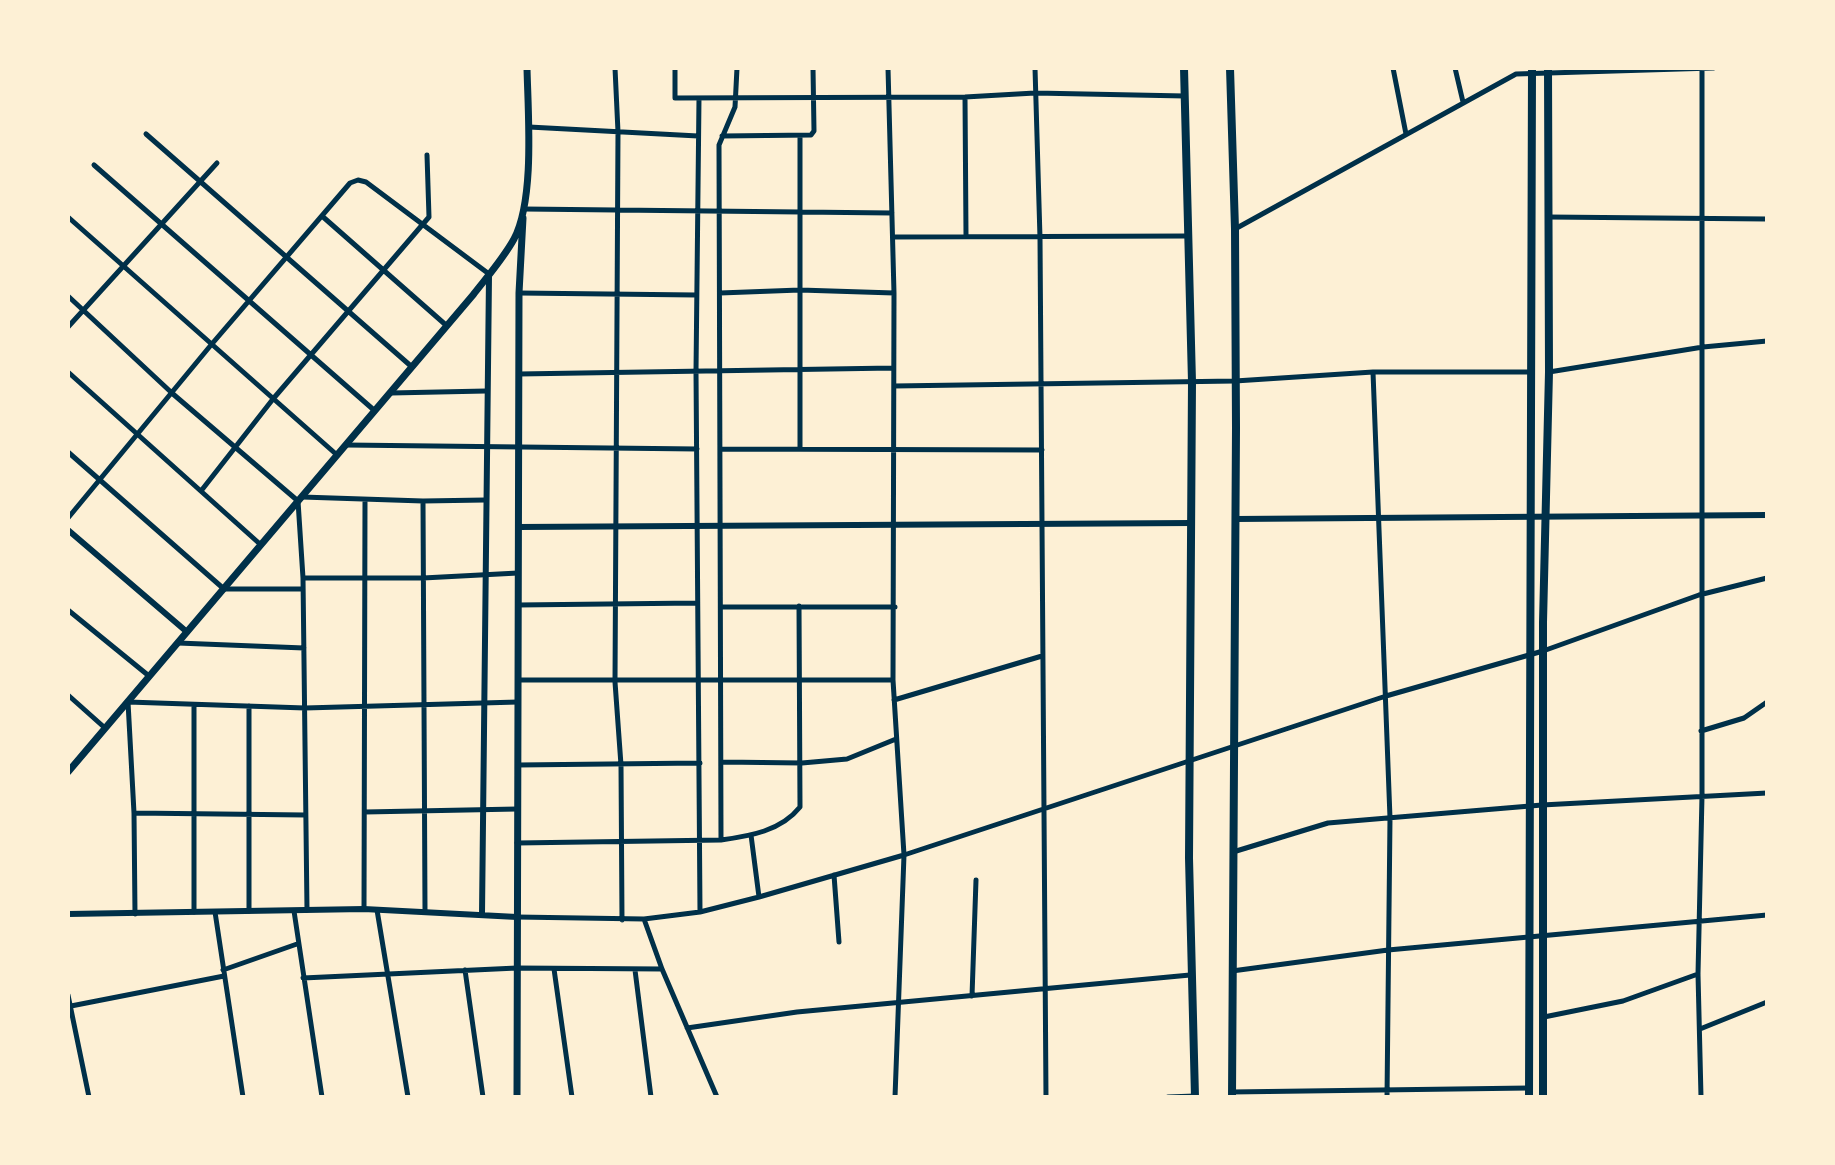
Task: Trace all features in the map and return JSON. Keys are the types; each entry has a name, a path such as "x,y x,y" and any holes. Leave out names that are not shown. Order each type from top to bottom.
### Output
{"main road":[{"path":"516,1097 519,293 529,127 527,68"},
{"path":"1184,68 1192,382 1190,975 1195,1096"},
{"path":"1230,68 1235,229 1232,1095"},
{"path":"1543,1097 1543,651 1549,372 1548,70"},
{"path":"1529,1092 1532,71"},
{"path":"68,772 447,326 515,237 524,213"}],"street":[{"path":"615,68 618,132 615,682 621,765 622,920"},
{"path":"675,68 675,98 965,97 1035,93 1185,96"},
{"path":"721,840 723,682 719,145 732,118 737,96 737,68"},
{"path":"722,136 800,136 814,131 813,68"},
{"path":"888,68 894,293 893,680 904,855 895,1097"},
{"path":"1035,68 1040,238 1046,1097"},
{"path":"1393,68 1406,134"},
{"path":"1455,68 1462,102"},
{"path":"1235,229 1516,74 1548,70 1713,68"},
{"path":"1701,1097 1698,923 1702,796 1699,517 1703,347 1700,220 1702,69"},
{"path":"965,97 966,235"},
{"path":"699,99 696,449 700,912"},
{"path":"529,127 698,136"},
{"path":"146,134 412,367"},
{"path":"800,136 800,449"},
{"path":"201,491 273,399 429,217 426,155"},
{"path":"68,327 125,268 217,163"},
{"path":"94,165 375,411"},
{"path":"68,518 350,183 358,180 366,182 422,227 489,274 485,500 488,575 482,914"},
{"path":"524,213 720,213 800,210 892,213"},
{"path":"323,216 447,326"},
{"path":"68,217 337,455"},
{"path":"1548,217 1767,219"},
{"path":"892,237 1188,236"},
{"path":"720,293 800,290 894,293"},
{"path":"519,293 696,295"},
{"path":"68,296 173,394 300,499 485,500"},
{"path":"1549,372 1703,347 1767,341"},
{"path":"519,374 893,368"},
{"path":"68,372 261,545"},
{"path":"894,386 1235,381 1373,372 1532,372"},
{"path":"1373,372 1390,818 1387,1094"},
{"path":"391,393 486,391"},
{"path":"346,445 696,449"},
{"path":"720,449 1042,450"},
{"path":"68,452 223,589 303,589"},
{"path":"300,499 307,910"},
{"path":"364,909 365,500"},
{"path":"423,501 425,910"},
{"path":"1235,519 1546,519 1767,515"},
{"path":"518,527 1042,526 1192,523"},
{"path":"68,530 187,632"},
{"path":"303,578 423,578 518,573"},
{"path":"68,914 377,909 622,920 700,912 904,855 1233,749 1386,696 1543,651 1699,595 1767,578"},
{"path":"518,606 698,603"},
{"path":"517,843 721,840 751,835 792,818 800,807 802,763 799,606"},
{"path":"721,607 895,607"},
{"path":"68,610 149,677"},
{"path":"178,643 304,648"},
{"path":"894,700 1042,656"},
{"path":"518,680 893,680"},
{"path":"68,695 105,728"},
{"path":"135,914 134,813 128,702 304,708 424,707 518,702"},
{"path":"1701,731 1744,718 1767,702"},
{"path":"194,706 194,912"},
{"path":"249,706 249,911"},
{"path":"722,762 802,763 854,757 896,739"},
{"path":"517,765 700,763"},
{"path":"1233,852 1328,823 1542,805 1767,793"},
{"path":"365,812 517,809"},
{"path":"134,813 305,814"},
{"path":"751,835 759,897"},
{"path":"834,875 839,942"},
{"path":"972,996 976,880"},
{"path":"377,909 408,1097"},
{"path":"294,911 322,1097"},
{"path":"215,912 243,1097"},
{"path":"1232,971 1388,950 1531,939 1767,915"},
{"path":"644,919 662,969 717,1097"},
{"path":"71,1006 223,973 297,944"},
{"path":"303,978 517,968 662,969"},
{"path":"554,969 572,1097"},
{"path":"465,970 483,1097"},
{"path":"635,970 651,1097"},
{"path":"1544,1017 1623,1001 1698,974"},
{"path":"687,1028 897,1003 1190,975"},
{"path":"68,995 89,1097"},
{"path":"1700,1029 1767,1002"},
{"path":"1232,1095 1529,1092"},
{"path":"1168,1097 1195,1096"}]}
